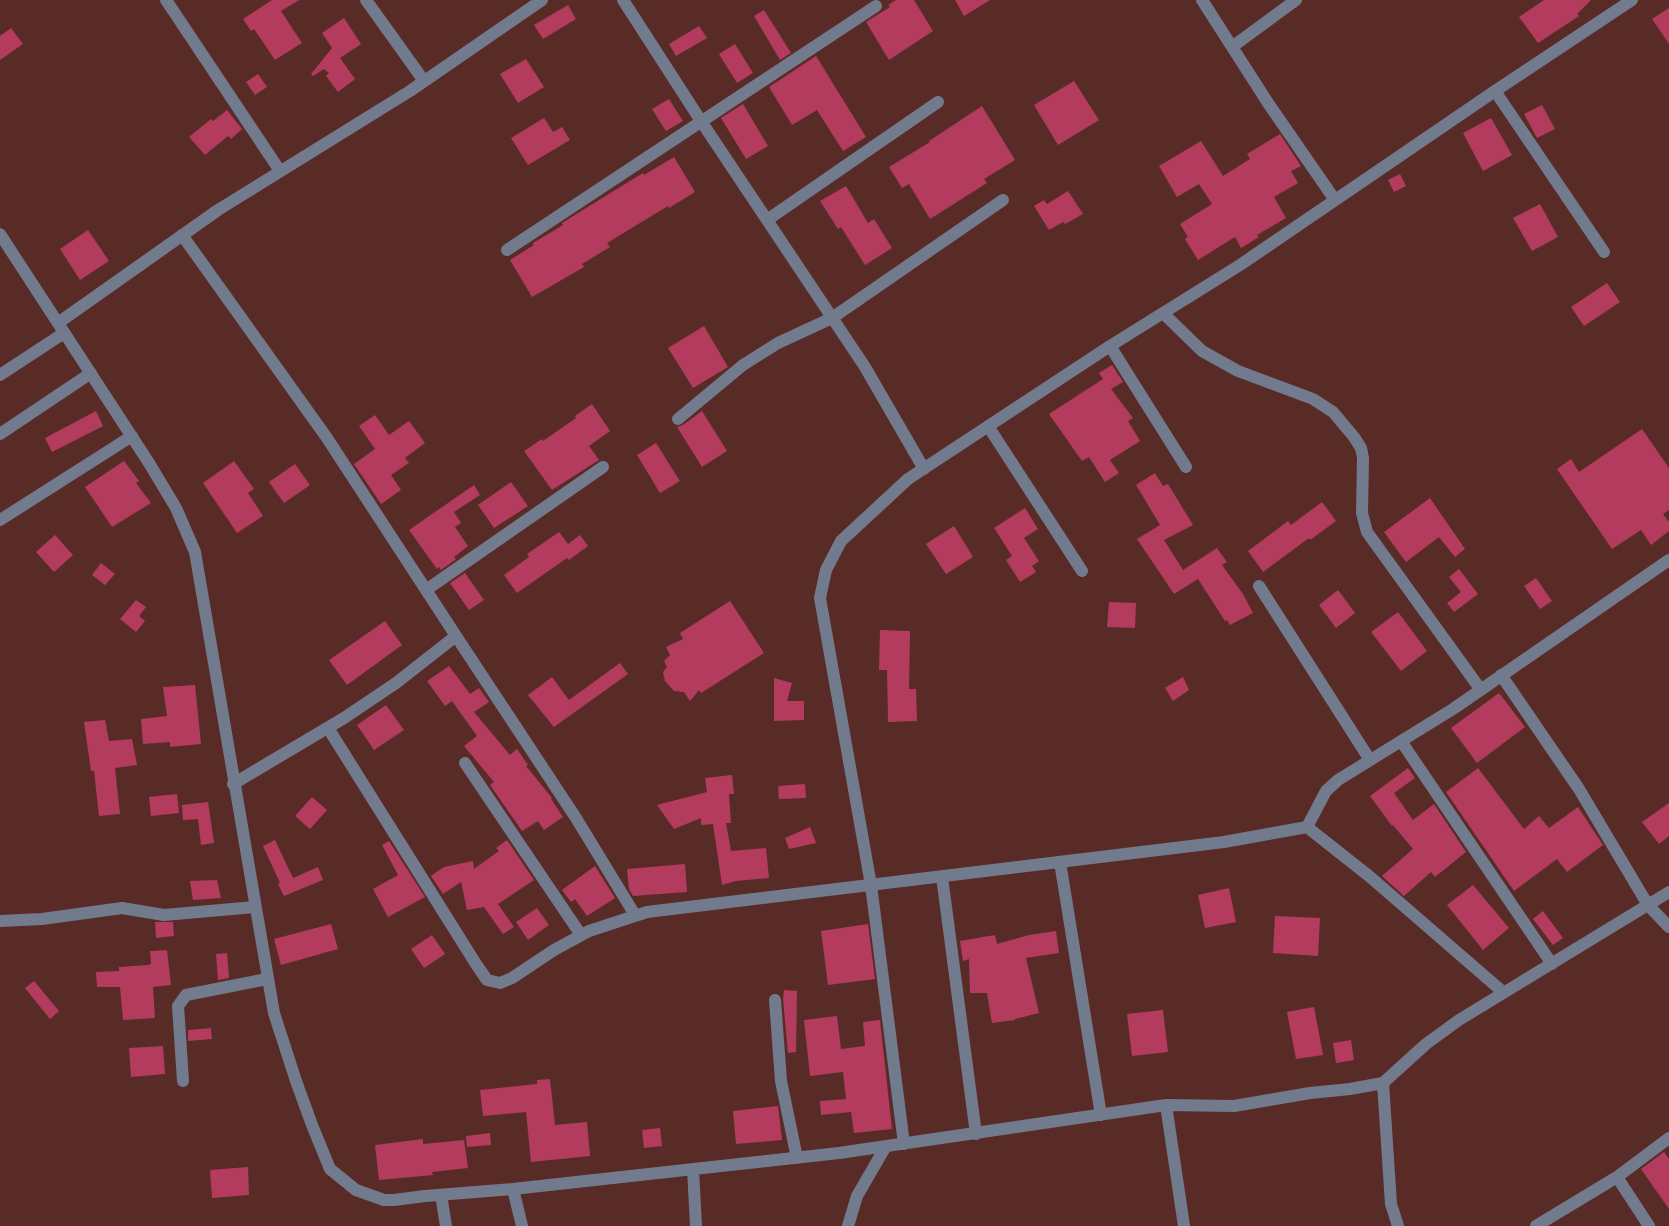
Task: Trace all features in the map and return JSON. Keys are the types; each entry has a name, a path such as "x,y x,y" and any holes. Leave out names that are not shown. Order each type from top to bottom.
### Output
{"street":[{"path":"166,0 280,172"},
{"path":"366,0 424,81"},
{"path":"0,375 182,235 218,210 424,81 542,0"},
{"path":"623,0 865,367 924,469"},
{"path":"1202,0 1335,200"},
{"path":"1232,47 1296,0"},
{"path":"904,1144 871,885 820,598 826,570 841,541 908,479 1110,346 1240,265 1632,0"},
{"path":"507,250 876,6"},
{"path":"1495,91 1604,252"},
{"path":"767,220 938,102"},
{"path":"678,420 742,365 778,343 832,318 1003,200"},
{"path":"0,234 132,436 176,508 194,552 274,1014 296,1081 330,1169 356,1190 384,1200 394,1200 513,1189 798,1158 1166,1106 1234,1106 1310,1093 1350,1089 1384,1082 1426,1044 1459,1020 1669,892"},
{"path":"182,235 327,438 576,818 635,916"},
{"path":"1163,312 1202,351 1238,371 1313,399 1333,412 1354,437 1363,458 1362,514 1367,532 1481,690"},
{"path":"1110,346 1186,467"},
{"path":"0,434 90,373"},
{"path":"988,426 1082,571"},
{"path":"0,520 132,436"},
{"path":"426,590 603,467"},
{"path":"1307,827 1326,791 1338,780 1481,690 1669,560"},
{"path":"1259,586 1370,760"},
{"path":"233,784 328,728 396,684 456,636"},
{"path":"1501,675 1579,789 1648,905 1669,927"},
{"path":"328,728 487,980 500,983 512,978 554,950 589,931 647,912 1224,842 1307,827 1369,876 1503,992"},
{"path":"1401,740 1552,964"},
{"path":"465,763 581,935"},
{"path":"1060,862 1101,1115"},
{"path":"942,877 976,1134"},
{"path":"0,921 42,919 122,908 164,915 255,907"},
{"path":"183,1081 178,1006 186,995 267,979"},
{"path":"775,1000 781,1081 798,1158"},
{"path":"1384,1082 1391,1204 1398,1226"},
{"path":"1166,1106 1184,1226"},
{"path":"1536,1226 1617,1177 1669,1138"},
{"path":"848,1226 857,1196 886,1146"},
{"path":"693,1169 696,1226"},
{"path":"1617,1177 1649,1226"},
{"path":"513,1189 522,1226"},
{"path":"441,1195 446,1226"}],"building":[{"path":"272,0 299,0 281,11 302,43 275,60 254,29 251,31 243,19"},
{"path":"896,0 914,0 933,31 889,60 866,22 890,7 888,5"},
{"path":"955,0 990,0 964,16"},
{"path":"1544,0 1591,0 1577,14 1579,16 1538,43 1519,17"},
{"path":"568,5 576,19 543,39 534,25"},
{"path":"1669,8 1669,44 1652,19"},
{"path":"764,10 791,53 780,60 754,16"},
{"path":"344,18 361,44 340,58 355,79 338,92 326,76 329,73 324,69 313,76 311,74 332,48 322,33"},
{"path":"699,26 707,38 676,56 669,44"},
{"path":"11,28 23,44 0,60 0,36"},
{"path":"735,44 753,73 737,83 719,54"},
{"path":"816,56 866,137 843,151 817,110 792,125 769,87"},
{"path":"526,59 544,87 518,103 500,74"},
{"path":"258,74 267,87 255,95 246,82"},
{"path":"1074,81 1099,120 1058,145 1034,105"},
{"path":"669,99 683,121 666,131 652,109"},
{"path":"743,104 768,146 746,159 721,118"},
{"path":"1542,105 1555,129 1537,138 1524,114"},
{"path":"982,106 1015,160 984,179 987,183 930,219 909,184 902,188 889,167 930,142"},
{"path":"227,110 242,129 231,139 228,136 205,155 189,137 211,119 213,121"},
{"path":"544,118 553,132 562,127 570,140 528,165 511,138"},
{"path":"1491,118 1512,155 1483,171 1463,133"},
{"path":"1280,134 1301,166 1291,171 1298,183 1274,197 1286,218 1257,235 1259,237 1241,248 1235,237 1198,260 1185,239 1188,237 1180,224 1212,204 1199,184 1177,197 1159,166 1201,141 1223,176 1250,159 1247,154"},
{"path":"674,157 695,192 607,243 610,247 582,264 584,267 532,297 510,260 534,245 533,243 563,225 562,223 643,173 644,175"},
{"path":"1400,174 1406,186 1394,192 1388,180"},
{"path":"846,186 868,223 874,219 892,248 865,265 841,227 838,229 820,201"},
{"path":"1068,191 1083,214 1049,230 1034,206 1044,200 1047,204"},
{"path":"1540,204 1558,237 1532,251 1513,218"},
{"path":"88,230 109,261 80,280 60,249"},
{"path":"1607,283 1620,302 1584,326 1571,307"},
{"path":"704,326 728,367 693,388 668,348"},
{"path":"1112,365 1123,382 1111,389 1133,418 1128,421 1140,441 1110,460 1119,473 1105,482 1089,457 1082,461 1049,414 1103,379 1099,373"},
{"path":"592,404 610,431 589,446 599,460 552,490 524,451 542,439 543,441 576,418 575,416"},
{"path":"96,411 103,426 52,452 45,438"},
{"path":"702,411 727,451 702,467 677,427 683,425"},
{"path":"375,415 389,435 409,421 425,443 405,458 409,463 391,475 401,490 381,504 354,464 375,449 359,426"},
{"path":"1642,429 1669,468 1669,510 1663,514 1669,522 1669,531 1651,545 1641,530 1612,549 1557,469 1571,459 1579,472"},
{"path":"656,443 680,481 660,493 637,455"},
{"path":"124,461 139,481 136,483 151,503 112,527 85,487"},
{"path":"234,461 254,489 248,493 263,516 237,533 203,483"},
{"path":"295,464 310,485 284,503 269,482"},
{"path":"1155,473 1163,486 1168,484 1193,525 1164,540 1183,570 1217,548 1227,562 1222,565 1243,594 1253,613 1230,625 1227,620 1225,621 1198,579 1174,594 1137,539 1160,525 1136,485"},
{"path":"511,482 528,506 494,528 478,505"},
{"path":"474,485 480,495 454,512 461,523 455,527 468,546 454,557 456,559 441,570 439,567 437,569 409,530"},
{"path":"1430,498 1465,549 1455,557 1439,537 1406,562 1384,532"},
{"path":"1322,502 1336,521 1310,540 1309,538 1263,572 1248,551 1288,521 1291,525"},
{"path":"1025,508 1038,529 1024,538 1039,561 1032,566 1036,572 1020,582 1006,560 1012,556 994,528"},
{"path":"954,526 973,557 946,574 926,544"},
{"path":"559,532 568,544 580,535 588,546 569,560 567,558 517,593 504,575 529,557 527,554"},
{"path":"55,535 73,555 54,572 36,552"},
{"path":"101,563 115,574 105,585 92,575"},
{"path":"1459,569 1478,594 1454,612 1447,603 1461,592 1449,577"},
{"path":"465,573 484,600 469,610 450,583"},
{"path":"1536,578 1552,601 1540,609 1524,586"},
{"path":"1338,590 1355,613 1336,628 1319,605"},
{"path":"136,600 146,607 139,616 145,621 136,632 120,619"},
{"path":"730,601 764,653 701,693 699,690 690,701 684,692 674,691 665,681 663,672 667,667 664,661 670,655 666,647 683,639 680,633"},
{"path":"1109,602 1136,603 1135,628 1107,627"},
{"path":"1398,612 1427,651 1401,671 1371,632"},
{"path":"385,621 402,645 347,685 329,660"},
{"path":"880,630 910,631 909,689 916,689 917,721 888,722 887,670 879,670"},
{"path":"620,663 628,674 554,727 528,695 552,677 569,700"},
{"path":"449,666 470,694 479,688 489,702 474,712 510,755 517,749 528,765 526,766 552,798 563,817 544,830 538,821 522,831 490,785 494,782 464,746 477,736 452,701 445,706 427,681"},
{"path":"1183,677 1189,690 1173,701 1165,688"},
{"path":"774,678 792,683 787,701 804,701 804,720 774,721"},
{"path":"195,685 201,744 170,747 170,742 143,744 141,719 167,716 163,687"},
{"path":"1499,693 1525,727 1477,763 1451,728"},
{"path":"386,705 404,730 374,750 357,725"},
{"path":"105,720 109,741 132,739 137,765 115,768 120,814 99,816 94,771 91,771 84,722"},
{"path":"1408,768 1415,778 1394,793 1413,820 1434,804 1466,852 1435,877 1431,872 1404,896 1382,876 1413,849 1392,826 1370,796"},
{"path":"1478,768 1524,829 1539,816 1549,828 1578,807 1603,845 1567,872 1557,859 1514,891 1446,792"},
{"path":"732,775 734,794 729,794 731,823 726,823 731,851 766,848 769,878 736,881 722,885 713,824 701,825 701,818 674,829 657,805 707,792 705,778"},
{"path":"805,784 806,798 779,799 778,786"},
{"path":"177,794 179,813 151,816 149,797"},
{"path":"312,797 327,810 310,829 295,816"},
{"path":"208,802 214,843 201,845 198,819 183,820 182,805"},
{"path":"1669,803 1669,836 1659,844 1642,822"},
{"path":"810,827 816,843 789,849 785,838"},
{"path":"275,840 293,878 318,867 323,880 284,896 263,846"},
{"path":"507,840 534,880 498,904 514,927 503,934 484,907 467,910 461,882 443,894 431,876 444,867 473,861 474,869 499,851 496,848"},
{"path":"389,841 425,897 388,917 373,889 398,875 382,845"},
{"path":"685,864 687,892 633,896 629,889 627,869"},
{"path":"595,866 615,898 587,916 575,899 571,902 562,890"},
{"path":"217,880 221,898 193,900 190,881"},
{"path":"1473,885 1509,928 1483,950 1447,905"},
{"path":"1229,888 1236,922 1205,928 1198,895"},
{"path":"537,908 549,925 528,940 516,922"},
{"path":"1543,911 1563,938 1553,945 1533,919"},
{"path":"1275,916 1320,918 1318,956 1273,953"},
{"path":"155,922 173,922 174,936 156,938"},
{"path":"331,924 338,949 281,965 274,939"},
{"path":"868,924 875,979 828,985 821,931"},
{"path":"1056,931 1059,953 1026,958 1039,1013 1015,1020 992,1023 987,993 970,993 969,959 963,961 960,941 995,935 997,944 1029,935"},
{"path":"432,935 445,954 424,968 411,949"},
{"path":"167,950 171,985 153,987 155,1018 123,1020 120,987 97,987 96,972 119,971 119,967 148,965 151,964 150,951"},
{"path":"227,953 229,978 218,980 216,954"},
{"path":"34,981 59,1011 50,1019 25,988"},
{"path":"784,990 797,991 796,1052 788,1053 783,999"},
{"path":"1314,1007 1323,1055 1296,1059 1287,1012"},
{"path":"1163,1010 1168,1052 1132,1056 1127,1014"},
{"path":"837,1016 841,1049 865,1046 863,1022 880,1020 892,1129 854,1133 851,1112 821,1115 820,1101 846,1099 843,1072 810,1076 804,1020"},
{"path":"211,1028 212,1039 188,1041 188,1030"},
{"path":"1351,1040 1354,1060 1336,1063 1333,1043"},
{"path":"163,1046 165,1074 131,1077 129,1048"},
{"path":"550,1079 555,1125 587,1122 590,1156 531,1162 526,1112 483,1116 480,1090 537,1084 537,1080"},
{"path":"778,1106 782,1140 736,1144 733,1111"},
{"path":"660,1128 662,1146 644,1148 642,1130"},
{"path":"490,1133 491,1145 467,1147 466,1136"},
{"path":"423,1139 423,1144 464,1140 468,1168 432,1172 433,1175 379,1180 375,1145"},
{"path":"1664,1152 1669,1159 1669,1209 1641,1169"},
{"path":"248,1167 249,1195 212,1198 210,1170"}]}
